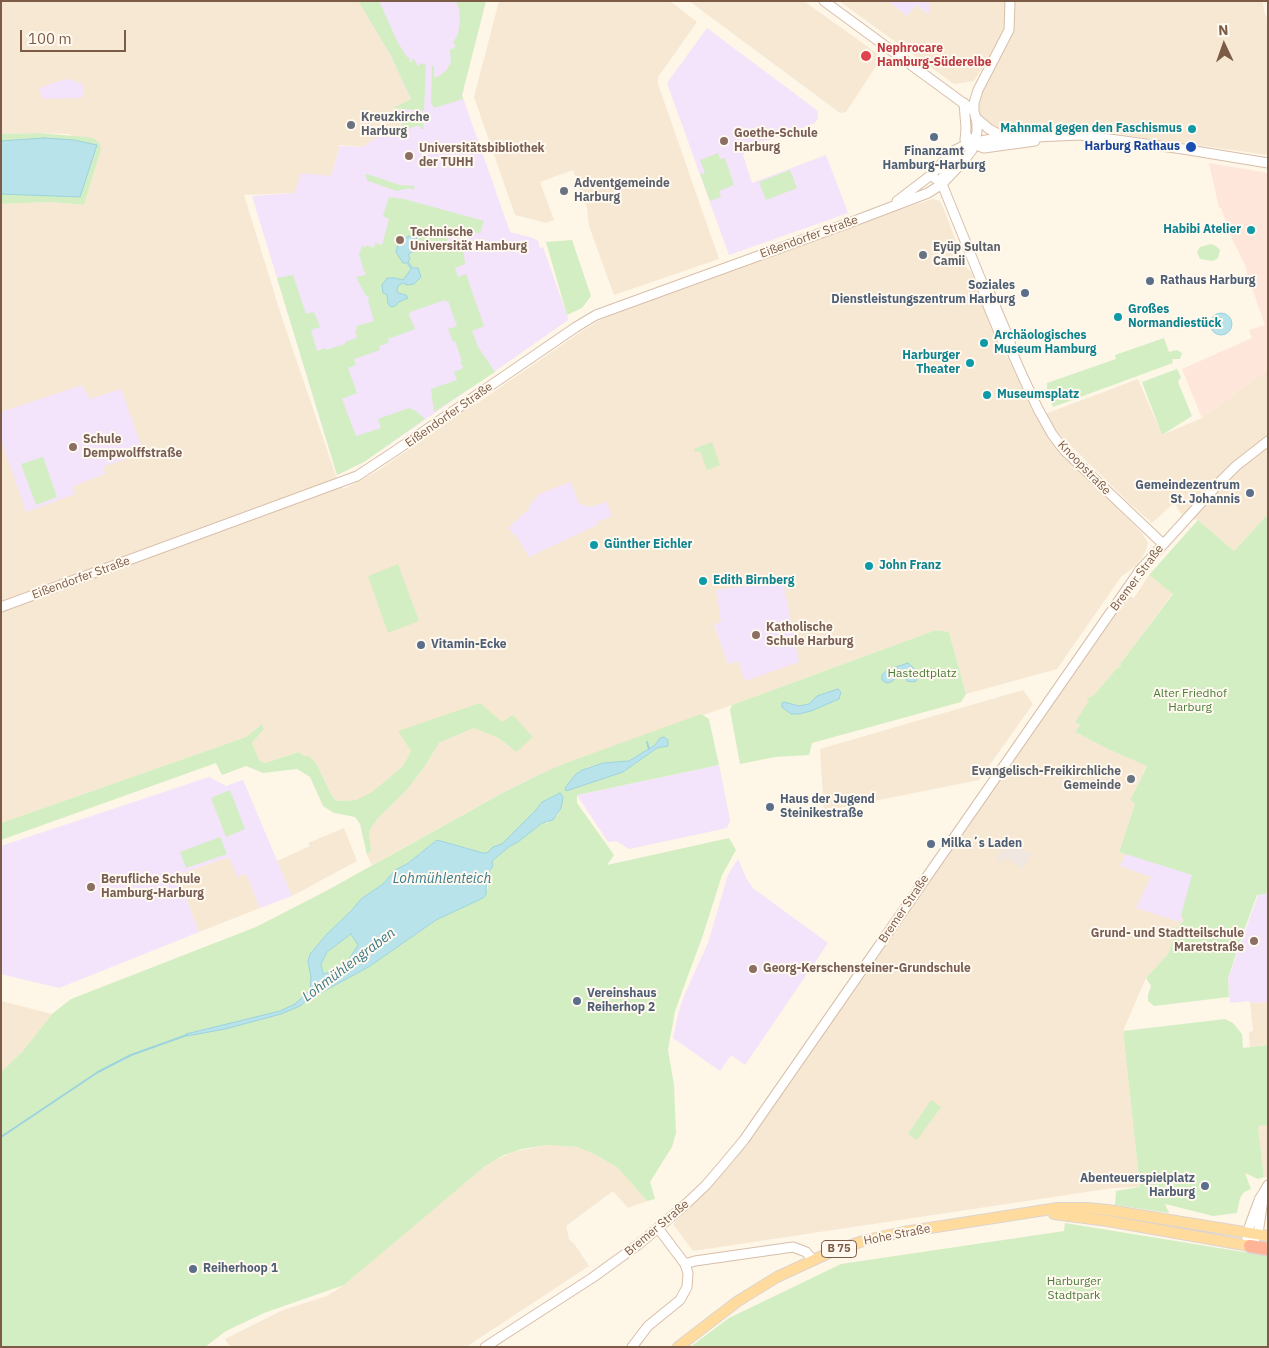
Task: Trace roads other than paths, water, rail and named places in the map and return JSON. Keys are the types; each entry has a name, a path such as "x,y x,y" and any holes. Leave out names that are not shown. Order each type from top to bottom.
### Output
{"highway":[{"name":"B 75","path":"1250,1246 1268,1249"}],"main road":[{"path":"824,1 964,103 989,129 1006,138"},
{"path":"964,103 978,90 1009,30 1010,1"},
{"path":"930,175 942,184 944,173 977,132 975,115 978,90"},
{"path":"962,163 969,141 964,103"},
{"path":"969,141 1049,136 1091,136 1184,149 1268,164"},
{"path":"969,141 984,148 991,148 1022,144 1049,136"},
{"name":"Eißendorfer Straße","path":"888,207 930,175 953,152 969,141"},
{"path":"962,163 991,148"},
{"name":"Eißendorfer Straße","path":"1,607 357,476 389,456 576,326 596,315 928,193 942,184 962,163"},
{"name":"Knoopstraße","path":"942,184 983,285 984,296 1004,344 1011,350 1040,414 1064,450 1163,544"},
{"name":"Bremer Straße","path":"486,1347 599,1273 658,1228 706,1185 744,1140 1140,570 1219,483 1236,466 1268,441"},
{"path":"1258,1234 1266,1188"},
{"path":"1258,1234 1258,1203 1266,1188"},
{"path":"1262,1206 1268,1221"},
{"name":"Hohe Straße","path":"678,1347 738,1301 777,1277 813,1260 866,1240 885,1235 1058,1208 1087,1208 1136,1214 1258,1234"},
{"name":"Hohe Straße","path":"1025,1214 1075,1216 1250,1246"},
{"path":"632,1347 648,1326 683,1295 688,1278 685,1264 658,1228"},
{"path":"1250,1246 1247,1239 1258,1234"},
{"path":"685,1264 793,1247 803,1250 813,1260"},
{"name":"Bremer Straße","path":"494,1347 501,1336"}],"water":[{"path":"44,138 74,140 97,145 80,197 1,194 1,141"},
{"path":"410,236 417,238 417,244 415,250 408,255 410,259 408,262 413,268 418,268 421,277 414,284 407,285 403,283 399,285 398,293 406,295 408,298 391,307 388,304 387,295 383,293 382,285 387,278 403,280 411,269 407,263 403,263 396,252 398,243"},
{"path":"1221,313 1229,316 1232,324 1229,332 1221,335 1213,332 1210,324 1213,316"},
{"path":"908,663 918,672 919,675 916,681 907,681 903,673 891,682 887,683 882,680 882,675 887,670"},
{"path":"838,689 841,692 839,699 811,711 791,714 782,707 784,702 799,706 809,704 817,696"},
{"path":"664,737 668,740 668,746 657,748 623,772 566,791 565,788 575,775 582,770 603,763 629,761 655,745 660,738"},
{"name":"Lohmühlenteich","path":"560,793 563,797 561,808 553,820 542,823 492,861 493,866 487,875 486,895 483,898 436,920 370,966 300,1006 281,1014 225,1029 187,1036 186,1034 280,1011 295,1004 310,990 311,977 308,961 310,954 361,899 383,884 395,870 407,864 437,840 487,853 493,847 502,844 542,802","holes":["351,934 358,945 349,959 337,970 323,974 321,964 327,952"]}],"waterway":[{"name":"Lohmühlengraben","path":"647,742 649,749"},
{"name":"Lohmühlengraben","path":"1,1137 98,1072 131,1055 187,1035"}],"place":[{"name":"Nephrocare Hamburg-Süderelbe","path":"866,56"},
{"name":"Kreuzkirche Harburg","path":"351,125"},
{"name":"Mahnmal gegen den Faschismus","path":"1192,129"},
{"name":"Finanzamt Hamburg-Harburg","path":"934,137"},
{"name":"Goethe-Schule Harburg","path":"724,141"},
{"name":"Harburg Rathaus","path":"1191,147"},
{"name":"Universitätsbibliothek der TUHH","path":"409,156"},
{"name":"Adventgemeinde Harburg","path":"564,191"},
{"name":"Habibi Atelier","path":"1251,230"},
{"name":"Technische Universität Hamburg","path":"400,240"},
{"name":"Eyüp Sultan Camii","path":"923,255"},
{"name":"Rathaus Harburg","path":"1150,281"},
{"name":"Soziales Dienstleistungszentrum Harburg","path":"1025,293"},
{"name":"Großes Normandiestück","path":"1118,317"},
{"name":"Archäologisches Museum Hamburg","path":"984,343"},
{"name":"Harburger Theater","path":"970,363"},
{"name":"Museumsplatz","path":"987,395"},
{"name":"Schule Dempwolffstraße","path":"73,447"},
{"name":"Gemeindezentrum St. Johannis","path":"1250,493"},
{"name":"Günther Eichler","path":"594,545"},
{"name":"John Franz","path":"869,566"},
{"name":"Edith Birnberg","path":"703,581"},
{"name":"Katholische Schule Harburg","path":"756,635"},
{"name":"Vitamin-Ecke","path":"421,645"},
{"name":"Evangelisch-Freikirchliche Gemeinde","path":"1131,779"},
{"name":"Haus der Jugend Steinikestraße","path":"770,807"},
{"name":"Milka´s Laden","path":"931,844"},
{"name":"Berufliche Schule Hamburg-Harburg","path":"91,887"},
{"name":"Grund‐ und Stadtteilschule Maretstraße","path":"1254,941"},
{"name":"Georg-Kerschensteiner-Grundschule","path":"753,969"},
{"name":"Vereinshaus Reiherhop 2","path":"577,1001"},
{"name":"Abenteuerspielplatz Harburg","path":"1205,1186"},
{"name":"Reiherhoop 1","path":"193,1269"}],"park label":[{"name":"Hastedtplatz","path":"922,674"},
{"name":"Alter Friedhof Harburg","path":"1190,701"},
{"name":"Harburger Stadtpark","path":"1074,1289"}]}
